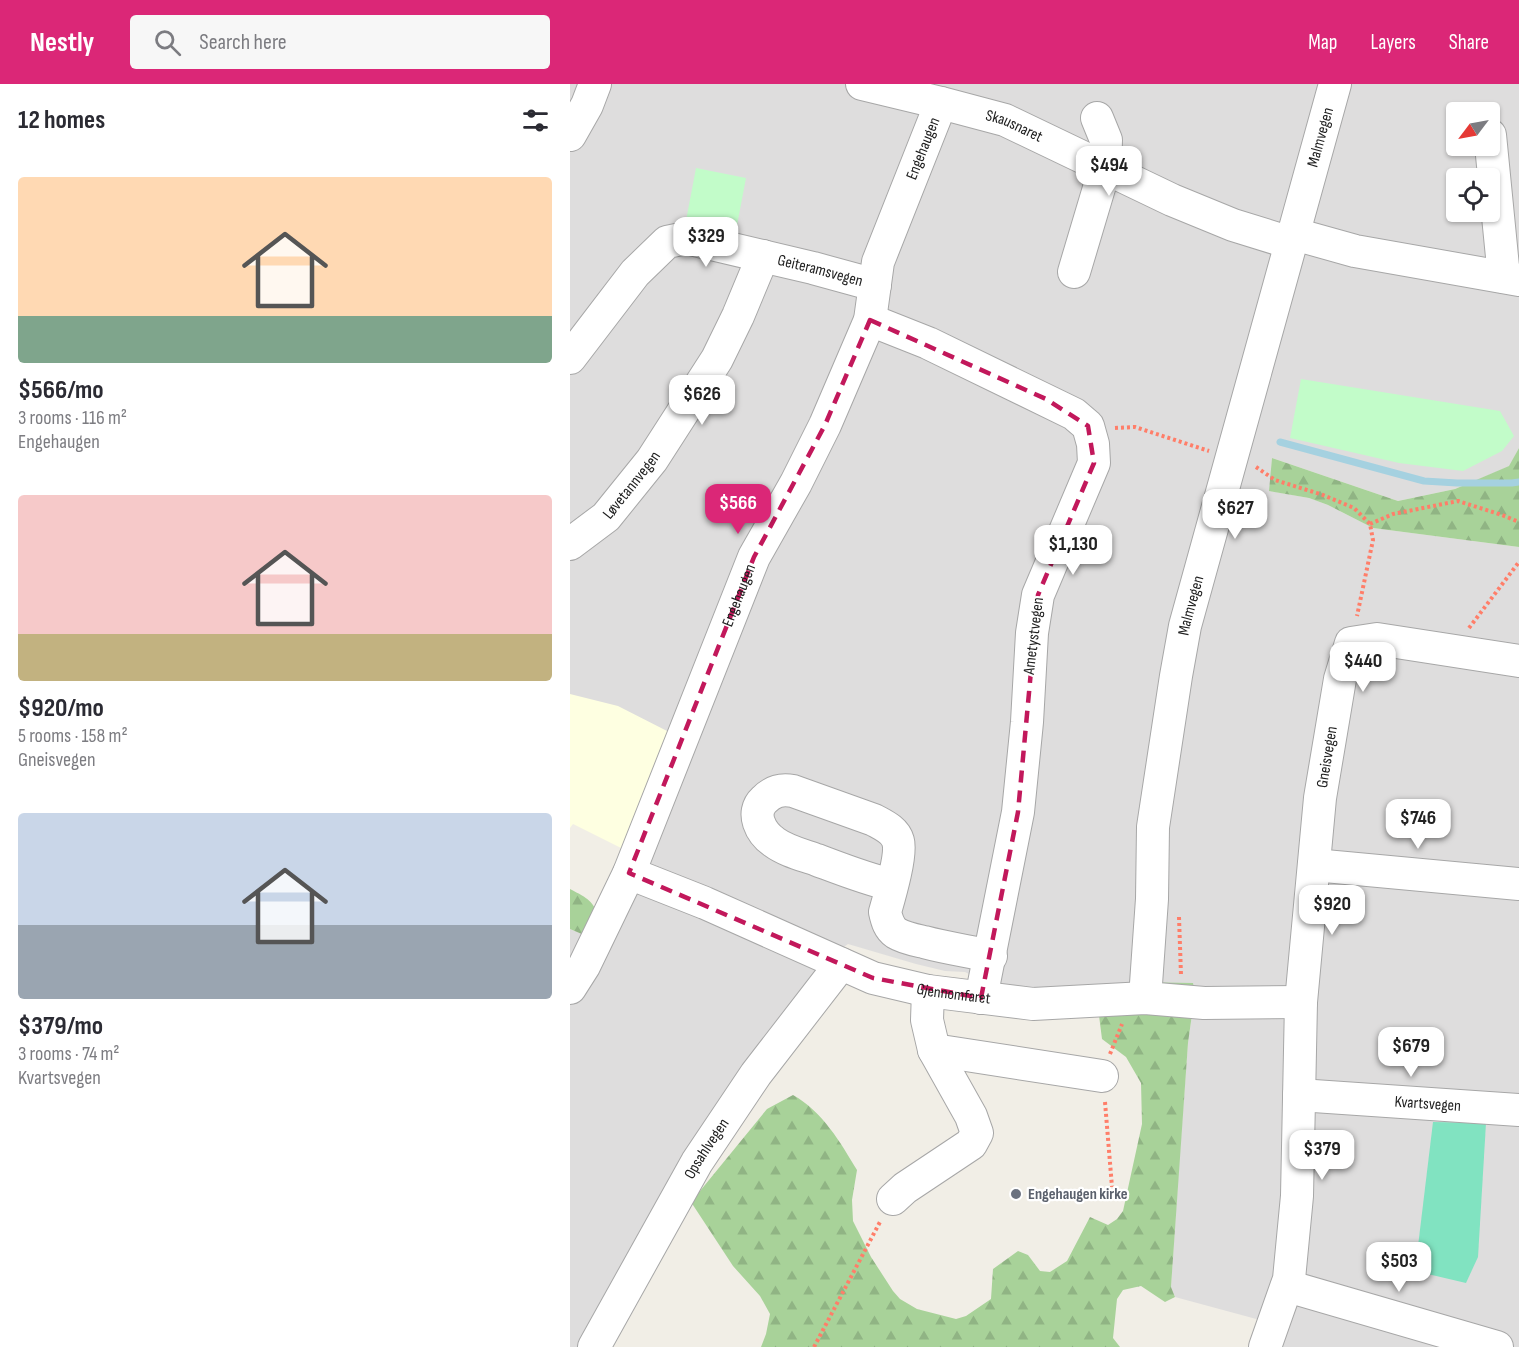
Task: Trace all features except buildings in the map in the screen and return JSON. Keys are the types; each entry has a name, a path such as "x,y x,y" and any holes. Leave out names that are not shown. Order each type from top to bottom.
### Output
{"street":[{"path":"570,135 587,105 595,84"},
{"name":"Skausnaret","path":"862,84 1005,120 1172,200 1233,225 1292,239 1511,278 1493,156"},
{"name":"Malmvegen","path":"1145,998 1152,900 1153,827 1185,626 1335,84"},
{"name":"Engehaugen","path":"570,988 584,966 629,873 754,557 796,483 825,424 870,320 878,262 941,103"},
{"path":"1074,272 1105,168 1106,140 1097,118"},
{"name":"Geiteramsvegen","path":"570,358 635,273 667,242 686,238 875,285"},
{"name":"Løvetannvegen","path":"570,544 606,517 652,460 717,359 763,256"},
{"path":"870,320 928,343 1074,414 1088,426 1090,434"},
{"name":"Ametystvegen","path":"981,998 1018,812 1027,722 1032,633 1038,595 1094,463 1090,434"},
{"path":"1351,643 1377,639 1519,661"},
{"name":"Gneisvegen","path":"1301,1002 1320,798 1340,679 1351,643"},
{"path":"1314,865 1519,884"},
{"name":"Gjennomfaret","path":"629,873 705,903 873,978 928,991 1033,1004 1145,998 1204,1003 1301,1002"},
{"path":"892,885 885,912 887,921 897,934 906,938 990,956"},
{"name":"Opsahlvegen","path":"594,1347 697,1162 756,1074 841,964"},
{"path":"892,1198 971,1144 976,1133 971,1116 934,1050 927,1020 928,991"},
{"path":"1265,1347 1289,1279 1297,1197 1301,1002"},
{"path":"934,1050 1102,1076"},
{"name":"Kvartsvegen","path":"1299,1095 1519,1110"},
{"path":"1287,1286 1497,1347"}],"path":[{"path":"1090,434 1114,428 1135,427 1256,467 1275,480 1323,495 1354,508 1370,524 1373,540 1351,643"},
{"path":"1370,524 1393,514 1458,501 1519,522"},
{"path":"1451,650 1519,562"},
{"path":"1179,911 1181,1001"},
{"path":"814,1347 892,1198"}],"highlighted area":[{"path":"870,320 1046,399 1088,426 1094,463 1038,595 1018,812 981,998 873,978 629,873 754,557 825,425"}],"shaded area":[{"path":"570,84 1519,84 1519,448 1510,466 1455,489 1398,501 1272,458 1270,491 1309,498 1373,528 1519,547 1519,1347 1280,1347 1282,1326 1175,1297 1171,1287 1179,1165 1188,1043 1195,993 1012,989 983,981 965,972 945,971 848,944 831,956 588,1347 570,1347 570,929 584,935 639,861 570,695"},
{"path":"570,694 618,706 669,732 625,850 573,824 570,828"}],"green space":[{"path":"696,168 746,178 734,241 684,231"},
{"path":"1301,379 1500,411 1514,436 1502,451 1463,471 1399,463 1290,438"},
{"path":"1519,448 1519,547 1373,528 1309,498 1269,491 1272,458 1398,501 1455,489 1509,466"},
{"path":"570,889 589,901 601,920 584,935 570,929"},
{"path":"1133,982 1193,983 1195,993 1188,1043 1171,1287 1175,1297 1165,1302 1141,1286 1123,1290 1117,1299 1113,1338 1120,1347 761,1347 770,1314 760,1296 733,1266 691,1202 767,1109 793,1095 813,1110 837,1138 857,1170 852,1200 853,1221 871,1257 900,1299 917,1309 956,1319 966,1316 991,1299 993,1269 1018,1251 1028,1255 1040,1271 1050,1272 1067,1261 1090,1217 1108,1225 1123,1211 1142,1124 1141,1083 1126,1057 1102,1039 1096,992"},
{"path":"1433,1122 1486,1123 1478,1257 1466,1283 1415,1271"}],"waterway":[{"path":"1280,442 1424,481 1519,482"}],"place":[{"name":"Engehaugen kirke","path":"1016,1194"}]}
